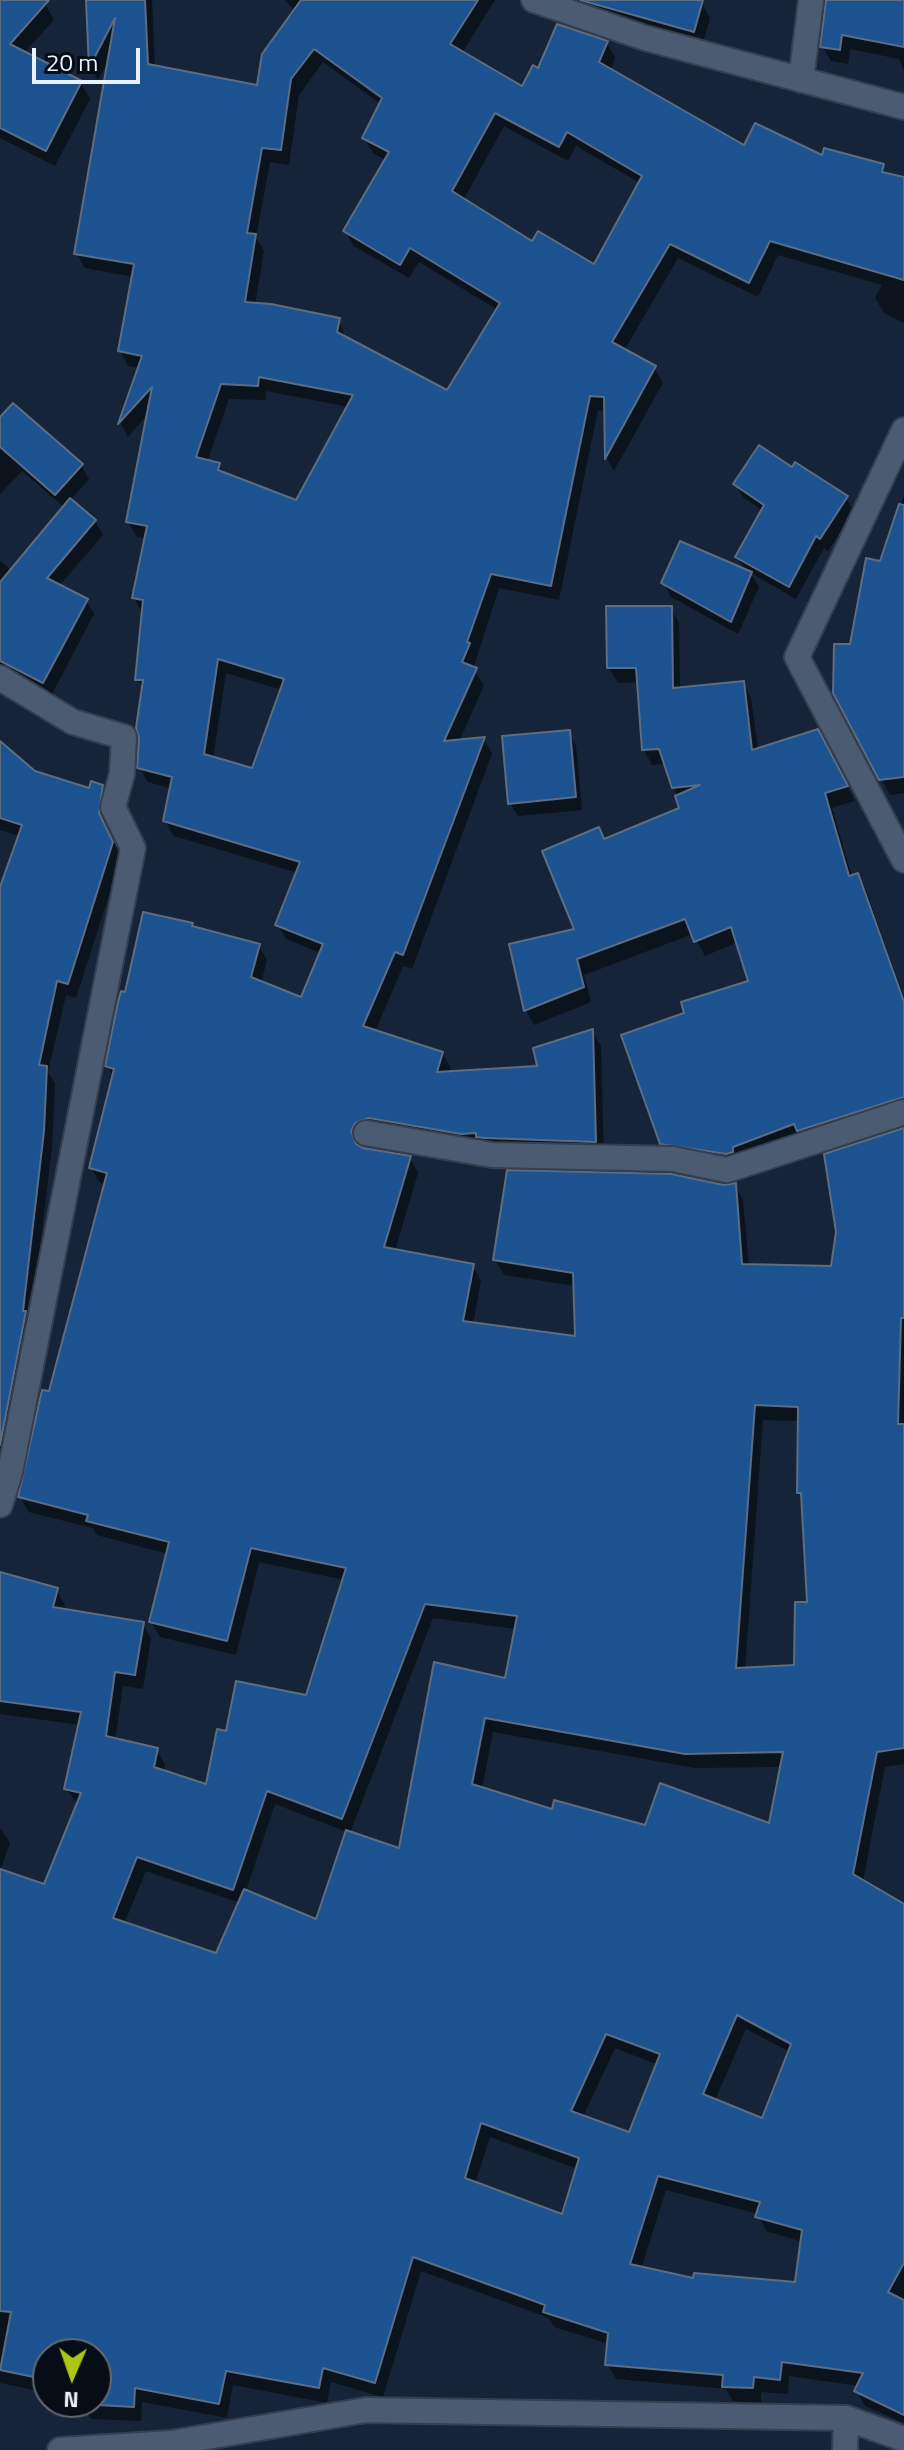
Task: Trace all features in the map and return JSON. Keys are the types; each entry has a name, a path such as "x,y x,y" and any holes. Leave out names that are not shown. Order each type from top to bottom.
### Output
{"street":[{"path":"534,0 645,38 904,107"},
{"path":"801,80 811,0"},
{"path":"904,430 797,657 904,860"},
{"path":"0,678 73,722 124,737 122,774 113,807 133,848 16,1442 0,1505"},
{"path":"366,1133 492,1155 673,1159 727,1170 904,1112"},
{"path":"60,2450 171,2443 366,2410 846,2418 904,2439"},
{"path":"845,2450 846,2418"}],"building":[{"path":"0,0 49,0 10,44 82,81 46,151 0,128"},
{"path":"86,0 145,0 148,64 257,85 262,54 301,0 478,0 450,44 522,86 533,65 538,68 557,24 608,41 599,62 744,145 755,123 822,155 824,148 884,164 882,172 904,177 904,280 770,241 749,283 670,244 612,342 656,366 605,459 604,397 590,396 551,586 491,574 467,642 470,643 462,662 477,668 444,741 485,737 403,955 395,952 363,1026 443,1052 437,1072 537,1066 533,1048 593,1029 596,1142 485,1138 476,1137 476,1133 461,1134 369,1118 355,1123 351,1131 356,1144 363,1148 411,1156 384,1247 474,1264 463,1321 575,1336 573,1273 493,1260 507,1170 671,1174 724,1185 736,1183 742,1264 831,1266 836,1232 824,1154 904,1128 904,1318 901,1318 898,1424 904,1424 904,1748 877,1752 853,1874 904,1904 904,2263 888,2292 904,2300 904,2415 854,2391 863,2373 782,2362 780,2380 754,2377 753,2388 722,2387 723,2375 605,2365 608,2333 543,2312 545,2305 413,2257 375,2383 323,2368 319,2388 226,2371 219,2404 135,2388 134,2407 112,2406 112,2338 32,2338 32,2377 0,2370 11,2312 0,2311 0,1869 44,1884 81,1793 64,1789 81,1712 0,1701 0,1572 58,1588 53,1607 144,1622 135,1675 115,1672 106,1736 158,1748 154,1767 206,1784 217,1729 226,1731 236,1681 306,1695 346,1568 251,1548 227,1641 149,1622 169,1542 86,1521 88,1515 18,1497 42,1390 49,1391 107,1173 89,1168 114,1069 105,1066 118,1002 121,991 125,992 143,912 193,923 192,926 260,944 251,977 301,997 323,944 275,925 300,862 163,821 172,777 137,768 139,738 136,728 143,680 135,680 143,600 132,598 147,526 126,522 152,387 118,424 142,356 118,351 134,264 74,254 115,18 89,68","holes":["314,49 382,98 362,138 389,152 343,231 400,265 410,248 500,303 447,390 337,332 340,318 245,302 256,234 247,233 262,148 281,150 291,79","495,113 559,147 567,132 642,176 594,264 538,231 532,241 452,191","259,377 353,395 296,500 218,470 220,463 196,457 221,384 258,386","218,659 284,679 252,768 204,754","755,1405 798,1407 797,1493 801,1493 807,1602 795,1602 794,1665 736,1668","425,1604 517,1616 505,1678 434,1662 399,1848 346,1830 316,1919 244,1889 216,1953 113,1918 137,1857 233,1890 267,1791 342,1819","485,1718 685,1754 783,1752 769,1823 660,1783 645,1825 554,1800 552,1809 472,1784","737,2015 791,2044 762,2118 703,2094","606,2034 660,2054 629,2132 571,2111","481,2123 579,2158 562,2214 465,2178","658,2176 760,2202 755,2217 802,2230 795,2282 694,2273 693,2278 630,2264"]},
{"path":"580,0 703,0 694,32"},
{"path":"826,0 904,0 904,47 842,35 840,50 820,47"},
{"path":"13,403 83,464 55,495 0,447 0,417"},
{"path":"759,445 792,467 795,462 848,496 820,539 816,536 789,587 735,557 764,505 733,484"},
{"path":"70,498 96,520 47,578 88,599 43,683 0,661 0,582"},
{"path":"899,504 904,505 904,777 879,780 833,693 834,644 850,644 866,558 880,561"},
{"path":"680,541 752,572 731,622 661,583"},
{"path":"606,606 672,606 673,688 744,681 752,750 818,729 848,786 825,793 849,876 858,873 904,1002 904,1097 797,1131 794,1124 733,1147 733,1152 726,1154 660,1144 621,1035 684,1013 681,1002 748,981 731,927 694,942 685,919 577,959 584,987 524,1011 509,944 574,929 542,851 599,827 604,839 679,808 675,796 700,785 672,788 659,749 642,750 636,668 607,668"},
{"path":"570,730 576,797 508,804 502,736"},
{"path":"0,741 35,771 89,788 91,781 103,785 99,813 113,842 68,984 57,981 39,1065 47,1066 44,1131 23,1311 26,1311 0,1445 0,887 22,825 0,818"}]}
